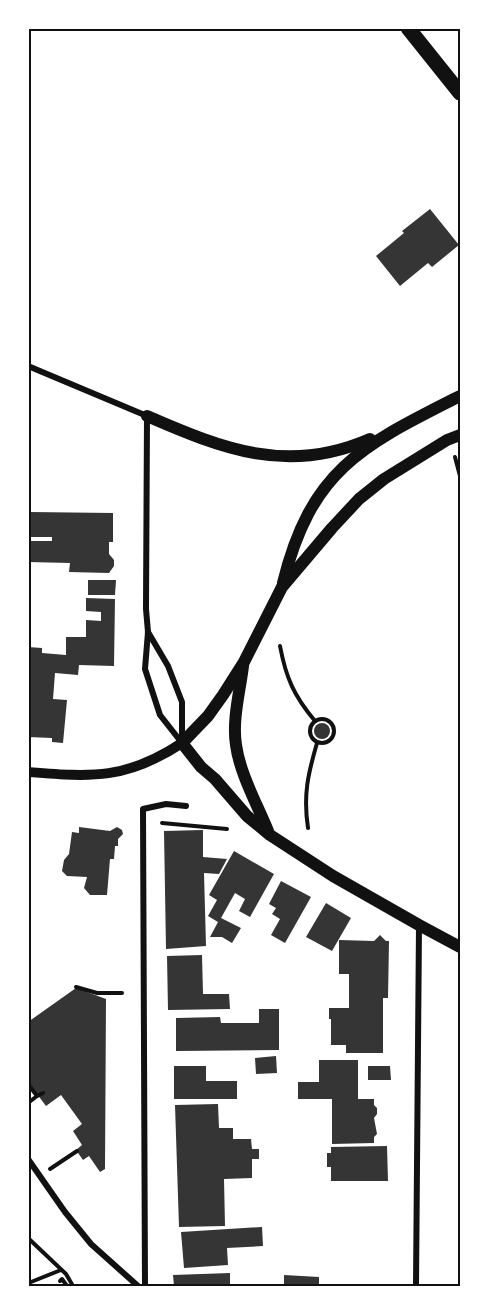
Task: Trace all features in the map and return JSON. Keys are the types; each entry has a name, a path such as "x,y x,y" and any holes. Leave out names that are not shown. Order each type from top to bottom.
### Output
{"main road":[{"path":"408,28 460,93"},
{"path":"147,416 225,447 266,455 315,455 361,443 460,396"},
{"path":"401,425 366,447 322,489 308,512 291,551 282,587 244,662 208,716 182,743 247,816 270,835 307,860 419,926 460,947"},
{"path":"282,587 359,500 400,468 447,440 460,435"},
{"path":"244,662 236,720 236,743 240,762 270,835"}],"street":[{"path":"28,366 147,416 146,609 148,632 145,669 160,715 182,743"},
{"path":"148,632 168,666 182,702 182,743"},
{"path":"28,772 98,776 121,772 155,759 182,743"},
{"path":"145,1287 142,809 166,804 186,806"},
{"path":"416,1287 419,926"},
{"path":"28,1160 91,1245 138,1287"}],"path":[{"path":"455,457 460,476"},
{"path":"280,646 284,670 292,688 315,721"},
{"path":"329,720 335,730 329,741 322,744 312,737 310,729 315,721 329,720"},
{"path":"308,828 305,807 306,786 318,742"},
{"path":"162,823 227,829"},
{"path":"76,987 97,993 122,993"},
{"path":"28,1084 38,1096"},
{"path":"28,1103 43,1093"},
{"path":"28,1238 62,1270 73,1287"},
{"path":"31,1282 62,1270"},
{"path":"60,1281 62,1279 67,1287"}],"building":[{"path":"430,209 459,245 432,267 428,263 400,286 376,256"},
{"path":"30,512 113,513 113,542 109,542 109,554 114,560 114,566 109,573 69,572 70,563 28,562 28,541 52,541 52,537 30,537"},
{"path":"88,580 116,580 115,595 88,595"},
{"path":"86,598 115,599 114,666 79,665 78,675 55,673 53,699 67,700 63,743 52,742 52,738 28,737 28,647 42,648 42,653 66,655 66,637 86,637 86,620 101,621 101,612 86,611"},
{"path":"319,723 325,723 330,731 328,737 319,739 314,734 314,728"},
{"path":"79,827 110,831 117,827 122,830 123,834 118,839 118,846 115,846 114,859 110,859 107,895 90,895 84,888 87,877 67,876 62,871 64,860 69,854 72,832 79,833"},
{"path":"203,830 203,857 227,859 219,874 204,873 206,946 166,949 164,831"},
{"path":"234,851 274,874 250,917 239,911 245,899 235,893 221,918 241,928 232,943 222,937 210,937 218,922 208,916 217,900 209,895"},
{"path":"281,881 311,897 285,943 271,935 280,919 272,914 276,908 269,904"},
{"path":"326,903 351,918 332,951 306,937"},
{"path":"380,935 389,941 388,998 383,998 383,1053 346,1053 346,1045 331,1045 331,1019 329,1019 329,1008 349,1008 349,974 339,974 339,940 374,941"},
{"path":"202,955 203,994 229,994 230,1009 168,1010 167,956"},
{"path":"76,988 106,999 105,1169 100,1172 89,1156 83,1160 76,1150 82,1145 73,1131 82,1124 61,1095 46,1106 28,1082 28,1022"},
{"path":"259,1009 279,1009 279,1050 176,1051 176,1018 220,1017 221,1023 259,1023"},
{"path":"276,1056 277,1073 256,1074 255,1058"},
{"path":"319,1060 358,1060 358,1099 374,1099 374,1105 377,1108 374,1118 377,1134 374,1137 374,1143 332,1144 332,1099 298,1099 298,1082 319,1082"},
{"path":"174,1066 206,1066 206,1081 237,1081 237,1099 174,1099"},
{"path":"368,1066 390,1066 391,1080 368,1080"},
{"path":"218,1104 219,1128 233,1128 233,1139 251,1139 252,1149 259,1149 259,1159 252,1159 252,1178 224,1179 225,1226 179,1227 175,1105"},
{"path":"387,1146 388,1181 331,1181 331,1167 327,1167 327,1153 331,1153 331,1147"},
{"path":"262,1227 263,1246 227,1248 228,1265 184,1268 181,1232"},
{"path":"230,1273 230,1286 174,1286 173,1275"},
{"path":"284,1275 319,1277 319,1286 284,1286"}]}
